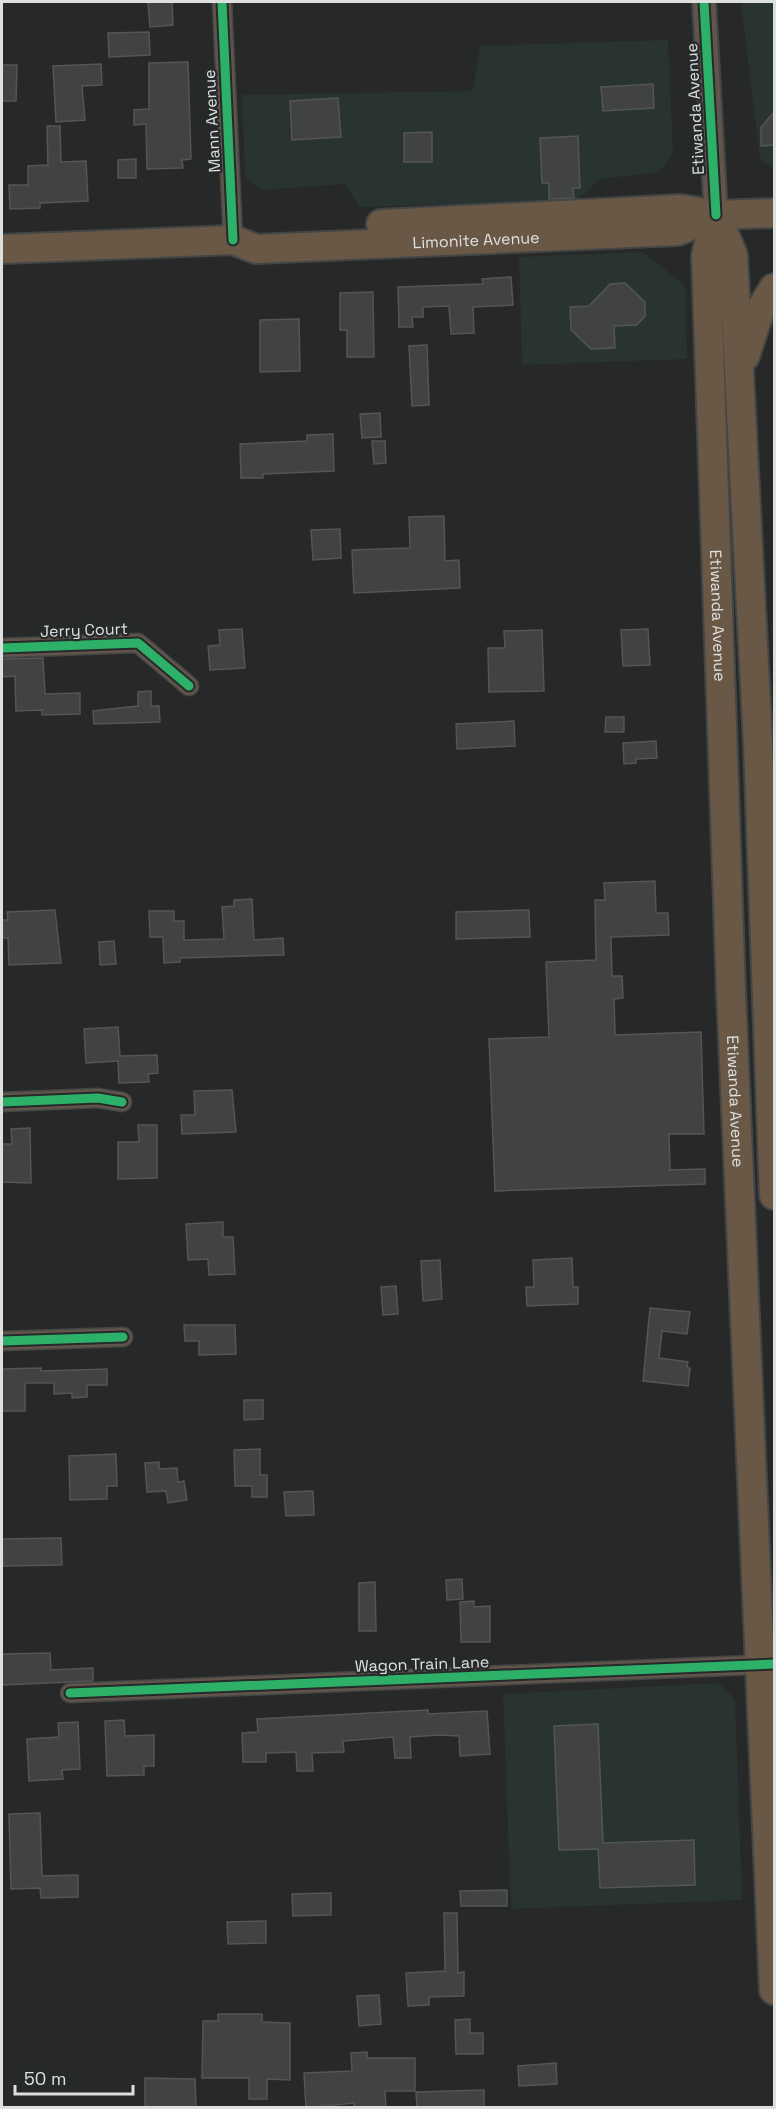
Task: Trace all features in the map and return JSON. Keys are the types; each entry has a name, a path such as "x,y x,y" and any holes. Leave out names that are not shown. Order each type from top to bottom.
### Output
{"main road":[{"name":"Limonite Avenue","path":"2,249 233,240 256,249 678,231 716,215 774,213"},
{"name":"Etiwanda Avenue","path":"716,215 733,255 758,732 774,1195"},
{"name":"Etiwanda Avenue","path":"716,215 706,255 737,1122 768,1664 774,1990"},
{"path":"740,385 747,346 760,310 774,288"}],"street":[{"name":"Mann Avenue","path":"222,2 233,240"},
{"name":"Etiwanda Avenue","path":"704,2 716,215"},
{"name":"Jerry Court","path":"2,648 138,643 189,686"},
{"path":"2,1102 98,1098 122,1102"},
{"path":"737,1122 773,1120"},
{"path":"2,1341 123,1337"},
{"name":"Wagon Train Lane","path":"70,1693 768,1664"}],"shaded area":[{"path":"741,2 774,2 774,169 760,160"},
{"path":"668,40 673,153 659,172 601,179 576,200 359,207 345,184 263,190 245,177 242,95 473,91 480,46"},
{"path":"643,252 685,286 687,359 522,365 519,257"},
{"path":"719,1683 735,1700 742,1900 511,1909 503,1694"}],"building":[{"path":"148,2 172,2 173,25 150,27"},
{"path":"149,32 150,55 109,57 108,33"},
{"path":"188,62 191,159 182,160 183,168 147,169 146,124 134,125 134,110 149,109 149,63"},
{"path":"101,64 102,85 82,86 85,120 56,122 53,66"},
{"path":"2,65 17,65 16,101 2,101"},
{"path":"653,84 654,108 603,111 601,87"},
{"path":"338,98 341,137 292,140 290,101"},
{"path":"774,112 774,145 761,146 761,127"},
{"path":"47,126 60,126 61,162 86,161 88,201 40,203 40,208 10,209 9,185 28,185 28,166 48,165"},
{"path":"432,132 432,162 404,162 404,133"},
{"path":"578,136 580,188 573,188 574,198 549,199 549,183 542,183 540,138"},
{"path":"136,159 136,178 118,178 118,160"},
{"path":"511,277 513,305 473,307 474,333 451,334 449,306 423,307 423,317 412,317 413,327 399,327 398,287 483,284 482,279"},
{"path":"625,283 645,302 645,316 637,325 614,326 615,348 591,349 571,330 570,307 589,306 610,284"},
{"path":"373,292 374,357 347,357 347,330 340,330 340,293"},
{"path":"299,319 300,371 260,372 260,320"},
{"path":"427,345 429,405 412,406 409,346"},
{"path":"380,413 381,437 362,438 360,414"},
{"path":"333,434 334,471 263,474 263,478 241,478 240,444 307,441 307,435"},
{"path":"372,441 385,441 386,463 374,464"},
{"path":"444,516 445,561 459,560 460,588 354,593 352,550 410,548 409,517"},
{"path":"340,529 341,558 313,560 311,530"},
{"path":"242,629 245,668 210,670 208,646 220,645 219,630"},
{"path":"648,629 650,665 623,666 621,630"},
{"path":"542,630 544,691 489,692 488,648 505,648 504,631"},
{"path":"43,658 45,694 80,693 80,714 42,715 42,710 16,711 15,676 2,677 2,659"},
{"path":"151,691 151,706 159,706 160,722 94,724 93,711 138,706 138,692"},
{"path":"606,717 624,717 624,732 605,732"},
{"path":"514,721 515,746 457,749 456,724"},
{"path":"656,741 657,758 636,759 636,763 624,764 623,743"},
{"path":"655,881 656,913 668,913 669,935 611,937 612,976 622,976 623,998 614,999 615,1035 701,1032 704,1134 669,1134 670,1170 705,1169 705,1184 495,1191 489,1039 549,1037 546,962 596,960 595,900 605,900 604,883"},
{"path":"252,899 254,940 283,938 284,955 180,958 180,962 164,963 163,937 150,937 149,911 174,911 174,921 184,921 184,940 224,939 222,907 234,906 234,900"},
{"path":"55,910 61,963 9,965 8,938 3,938 2,920 8,920 7,912"},
{"path":"529,910 530,937 456,939 456,912"},
{"path":"114,941 116,964 100,965 99,942"},
{"path":"118,1027 120,1056 157,1055 158,1073 148,1074 149,1082 119,1083 118,1061 86,1063 84,1029"},
{"path":"232,1090 236,1132 182,1134 181,1115 195,1115 194,1091"},
{"path":"138,1125 157,1125 157,1178 118,1179 118,1142 139,1142"},
{"path":"30,1128 31,1183 2,1182 2,1144 12,1144 11,1129"},
{"path":"223,1222 223,1237 233,1237 235,1274 209,1275 208,1259 188,1260 186,1224"},
{"path":"572,1258 573,1287 578,1287 578,1304 527,1306 526,1287 534,1287 533,1260"},
{"path":"440,1260 442,1299 423,1301 421,1261"},
{"path":"396,1286 398,1314 383,1315 381,1287"},
{"path":"650,1308 690,1312 687,1334 662,1331 659,1358 688,1362 687,1368 690,1368 688,1386 643,1381"},
{"path":"184,1325 235,1325 236,1354 199,1355 199,1341 185,1341"},
{"path":"41,1368 41,1371 107,1369 107,1385 87,1385 87,1397 72,1398 72,1393 54,1394 54,1383 25,1383 25,1411 2,1411 2,1369"},
{"path":"244,1400 263,1400 263,1419 244,1420"},
{"path":"260,1449 260,1475 267,1475 267,1497 252,1497 252,1486 235,1486 234,1450"},
{"path":"116,1454 117,1486 107,1486 107,1499 70,1500 69,1456"},
{"path":"159,1462 159,1469 177,1468 178,1482 184,1481 187,1500 168,1503 166,1491 147,1492 145,1463"},
{"path":"313,1491 314,1515 286,1516 284,1492"},
{"path":"61,1538 62,1565 3,1566 2,1539"},
{"path":"462,1579 463,1599 447,1600 446,1580"},
{"path":"375,1582 376,1631 359,1631 359,1583"},
{"path":"474,1601 474,1607 490,1606 490,1642 461,1642 460,1602"},
{"path":"50,1653 51,1670 93,1668 93,1681 2,1685 2,1654"},
{"path":"428,1710 428,1714 487,1711 490,1754 460,1756 459,1736 439,1735 410,1737 411,1758 395,1758 393,1737 343,1741 344,1752 312,1753 313,1771 297,1771 296,1752 266,1753 266,1762 243,1762 242,1733 258,1732 257,1719"},
{"path":"124,1720 125,1736 154,1735 154,1766 144,1766 144,1775 107,1776 105,1721"},
{"path":"78,1722 80,1769 62,1770 63,1779 29,1781 27,1739 59,1737 58,1723"},
{"path":"598,1724 603,1843 694,1840 695,1885 600,1888 598,1849 559,1850 554,1726"},
{"path":"40,1813 42,1876 78,1875 78,1897 41,1898 40,1888 11,1889 9,1814"},
{"path":"507,1890 507,1906 461,1906 460,1891"},
{"path":"331,1893 331,1915 293,1916 292,1894"},
{"path":"444,1913 457,1913 458,1973 464,1972 464,1996 429,1997 429,2005 408,2006 406,1973 445,1971"},
{"path":"266,1921 266,1943 228,1944 227,1922"},
{"path":"379,1995 381,2024 359,2026 357,1996"},
{"path":"218,2014 262,2014 262,2022 290,2023 290,2080 267,2079 267,2099 249,2099 249,2078 202,2078 203,2021 218,2021"},
{"path":"470,2019 470,2033 483,2033 483,2054 456,2054 455,2020"},
{"path":"367,2052 367,2058 415,2058 415,2091 385,2091 386,2108 354,2108 354,2103 306,2108 304,2073 352,2071 351,2053"},
{"path":"556,2063 557,2084 519,2086 518,2066"},
{"path":"145,2078 195,2079 196,2108 145,2108"},
{"path":"484,2090 484,2108 417,2108 416,2092"}],"cycle path":[{"path":"222,2 233,240"},
{"path":"704,2 716,215"},
{"path":"2,648 138,643 189,686"},
{"path":"2,1102 98,1098 122,1102"},
{"path":"2,1341 123,1337"},
{"path":"70,1693 774,1664"}]}
